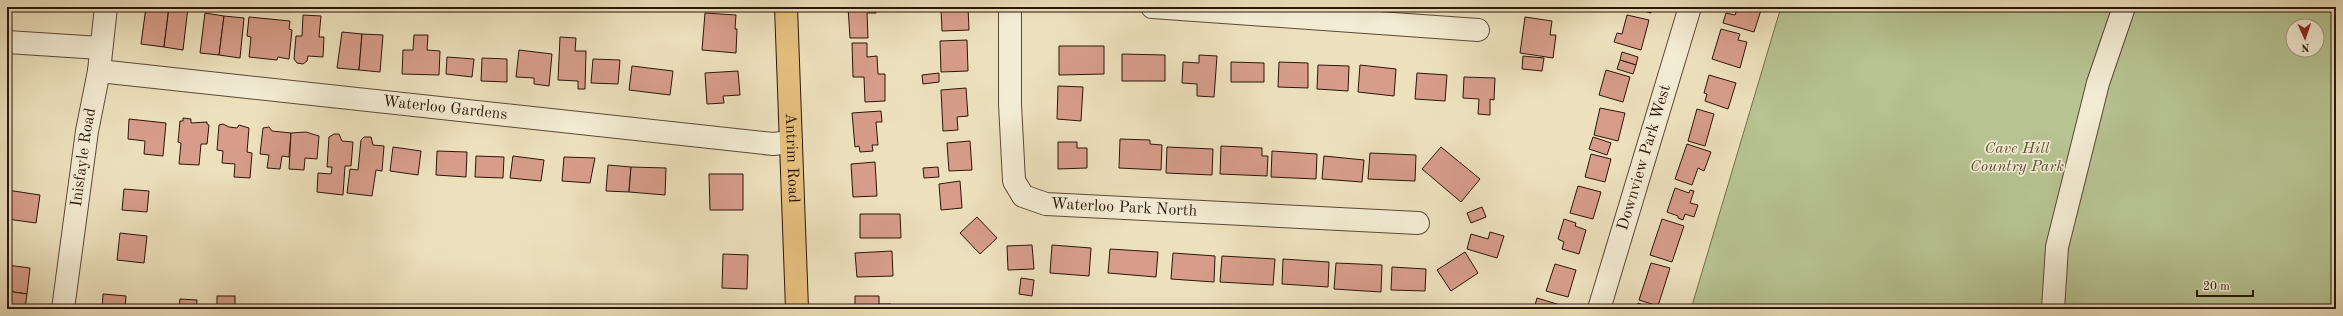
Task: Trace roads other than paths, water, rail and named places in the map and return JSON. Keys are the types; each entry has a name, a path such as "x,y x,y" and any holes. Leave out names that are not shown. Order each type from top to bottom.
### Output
{"main road":[{"name":"Antrim Road","path":"786,7 797,309"}],"street":[{"name":"Inisfayle Road","path":"63,309 87,131 99,71 100,48 106,7"},
{"name":"Waterloo Park North","path":"1010,7 1010,104 1014,181 1023,196 1046,204 1418,222"},
{"path":"1152,7 1478,30"},
{"name":"Downview Park West","path":"1599,309 1690,7"},
{"path":"2053,309 2052,299 2057,247 2098,83 2124,7"},
{"path":"7,42 100,48"},
{"name":"Waterloo Gardens","path":"99,71 773,144 791,142"}],"park label":[{"name":"Cave Hill Country Park","path":"2017,158"}]}
